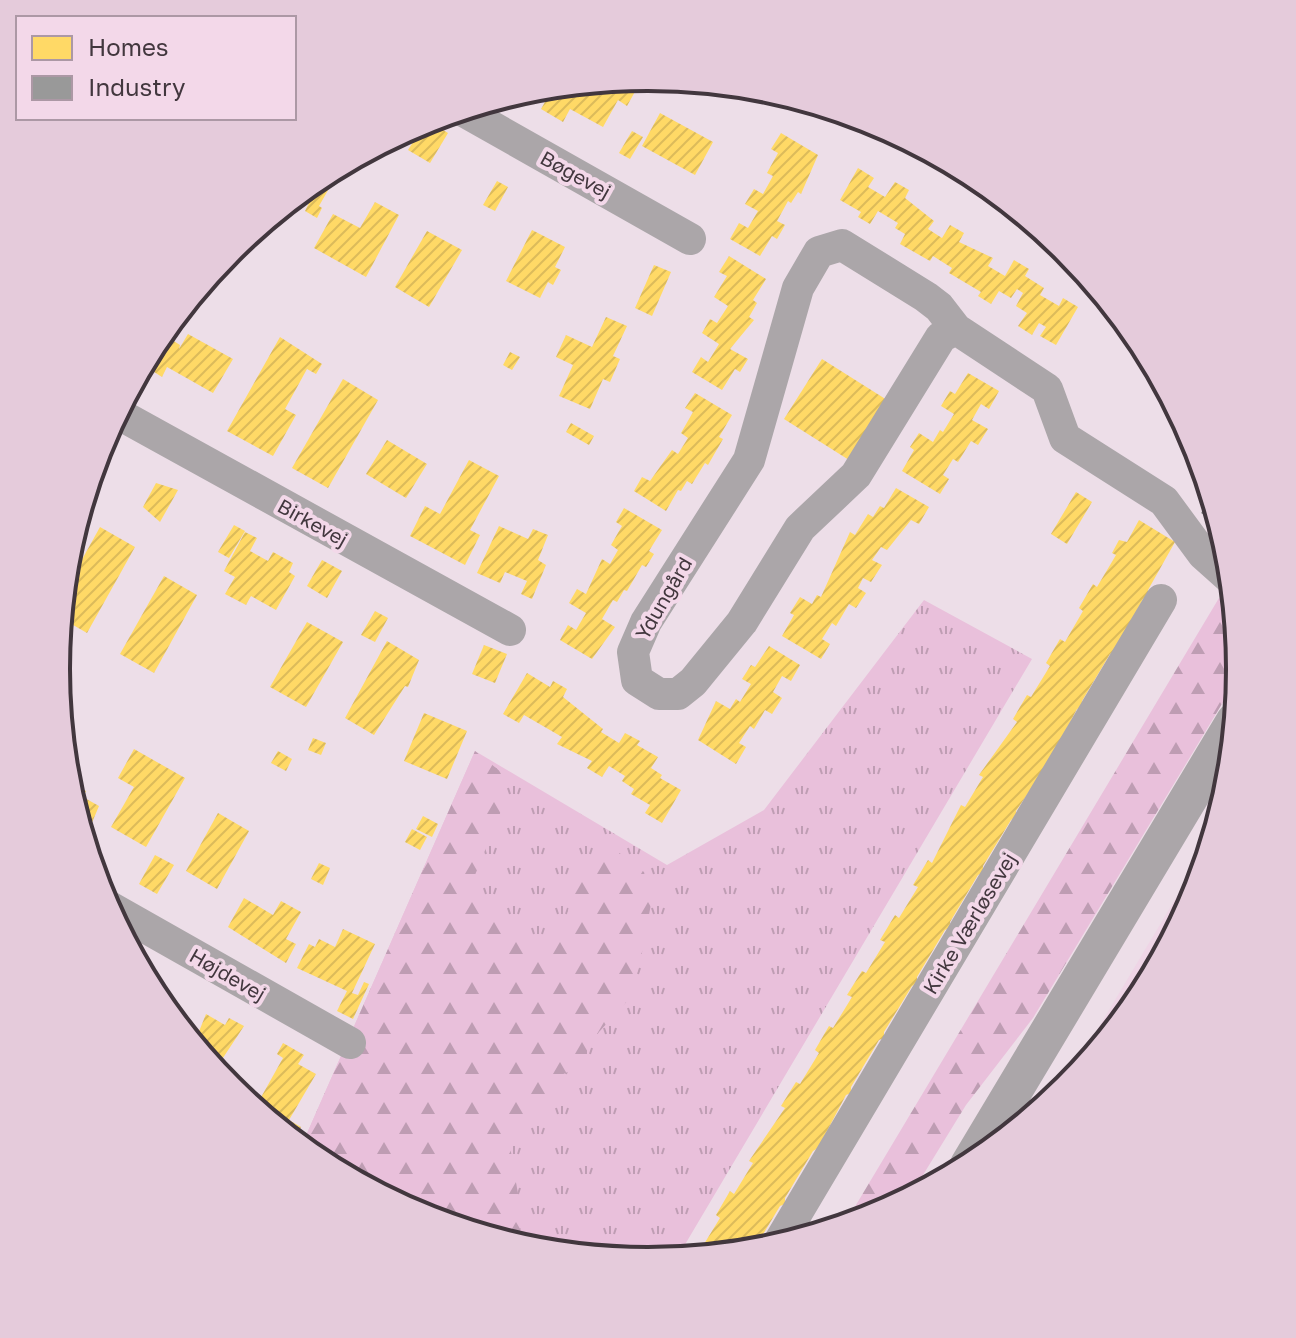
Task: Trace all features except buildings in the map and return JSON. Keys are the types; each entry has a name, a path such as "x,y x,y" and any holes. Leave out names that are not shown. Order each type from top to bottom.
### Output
{"street":[{"name":"Bøgevej","path":"476,118 690,239"},
{"name":"Ydungård","path":"956,329 941,337 856,475 800,528 742,622 693,682 678,694 659,694 637,680 633,652 646,622 749,460 798,288 819,252 842,245 939,307 956,329 1047,389 1065,438 1164,501 1203,554 1217,566"},
{"name":"Birkevej","path":"127,419 510,630"},
{"name":"Kirke Værløsevej","path":"787,1230 1161,600"},
{"path":"985,1139 1221,745"},
{"name":"Højdevej","path":"126,916 350,1043"}],"shaded area":[{"path":"1184,884 1149,958 1091,1040"}],"green space":[{"path":"1219,598 1222,600 1225,699 1033,1018 966,1105 922,1178 854,1209"},
{"path":"924,600 1032,659 684,1246 610,1246 535,1236 498,1227 427,1203 392,1187 359,1170 306,1135 475,751 667,865 764,810"},
{"path":"475,751 501,772 503,806 475,875 473,894 481,912 536,949 553,946 564,927 573,891 599,851 613,848 644,872 651,904 630,998 599,1032 576,1068 553,1079 547,1110 510,1146 523,1224 518,1232 427,1203 359,1170 306,1135"}]}
